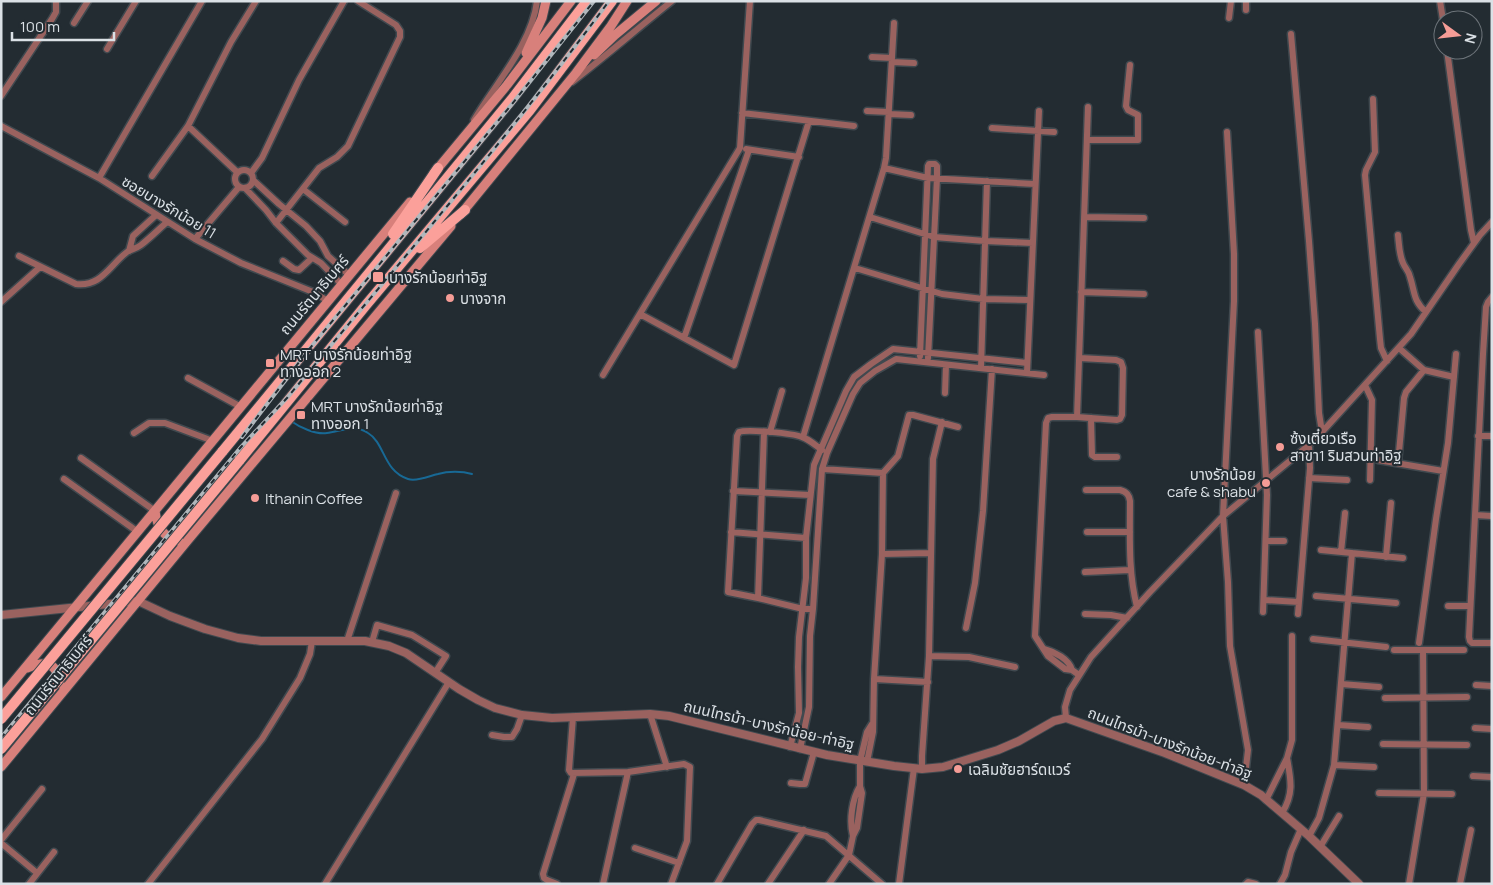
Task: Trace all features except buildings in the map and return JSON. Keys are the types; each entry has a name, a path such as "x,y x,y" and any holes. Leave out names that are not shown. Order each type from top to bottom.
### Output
{"main road":[{"path":"506,85 534,38 546,1"},
{"name":"ถนนรัตนาธิเบศร์","path":"1,697 463,138 571,1"},
{"name":"ถนนรัตนาธิเบศร์","path":"1,719 512,99 587,1"},
{"name":"ถนนรัตนาธิเบศร์","path":"1,749 397,268 530,110 612,1"},
{"name":"ถนนรัตนาธิเบศร์","path":"1,767 188,540 465,210 576,73 627,1"},
{"path":"576,73 615,35 656,1"},
{"path":"357,287 438,168"},
{"path":"397,268 465,210"},
{"path":"155,510 157,524 168,537 178,541 188,540"},
{"path":"24,669 37,664 47,664 54,667 58,673 60,686 58,697"}],"street":[{"path":"1,96 52,20 56,12 56,1"},
{"path":"74,23 88,1"},
{"path":"107,49 136,1"},
{"path":"98,178 202,1"},
{"path":"152,176 188,126 231,42 256,1"},
{"path":"195,238 242,188 250,186 252,177 300,80 344,1 351,1"},
{"path":"276,223 319,168 337,157 348,146 400,37 400,31 396,25 358,1"},
{"path":"463,138 519,50 534,19 537,1"},
{"path":"563,89 672,1"},
{"path":"603,375 740,148 750,1"},
{"path":"1230,18 1231,1"},
{"path":"1246,1 1246,10"},
{"path":"803,437 884,168 894,23"},
{"path":"1291,34 1315,324 1318,412 1322,432"},
{"path":"872,57 914,64"},
{"path":"1449,60 1474,243"},
{"path":"1087,140 1138,140 1138,115 1128,110 1126,106 1130,65"},
{"path":"1373,99 1375,152 1365,175 1381,348 1387,360"},
{"path":"1077,417 1088,107"},
{"path":"867,111 911,115"},
{"path":"1027,373 1039,111"},
{"path":"742,113 854,126"},
{"path":"640,314 734,365 810,121"},
{"name":"ซอยบางรักน้อย 11","path":"1,126 98,178 167,222 241,264 312,292 328,301"},
{"path":"188,126 237,172"},
{"path":"992,128 1054,132"},
{"path":"1227,132 1234,254 1234,301 1223,516 1230,646 1248,750 1244,785"},
{"path":"740,148 798,157"},
{"path":"684,338 749,150"},
{"path":"919,362 924,290 928,166 935,164 937,178 928,363"},
{"path":"884,168 928,178 1035,184"},
{"path":"237,172 243,170 252,177 287,211 306,226 320,241 328,256 349,275"},
{"path":"237,172 235,180 242,188 312,258 321,263 342,285"},
{"path":"981,368 987,180"},
{"path":"303,189 345,222"},
{"path":"19,256 76,284 85,285 95,282 104,276 129,250 133,236 156,215"},
{"path":"870,217 934,237 1033,243"},
{"path":"1084,217 1144,218"},
{"path":"129,250 139,247 167,222"},
{"path":"1066,718 1067,700 1070,690 1091,657 1223,516 1309,445 1322,432 1411,334 1474,243 1492,222"},
{"path":"1398,235 1401,259 1409,274 1418,305 1426,312"},
{"path":"282,260 294,269 299,270 312,258"},
{"path":"1,302 40,267"},
{"path":"855,268 932,292 984,298 1030,300"},
{"path":"1081,292 1144,294"},
{"path":"1492,297 1486,307 1469,637 1472,643 1492,643"},
{"path":"1258,332 1266,480 1263,612"},
{"path":"1399,348 1424,370 1454,377"},
{"path":"790,747 799,713 799,637 806,578 806,538 814,465 854,377 870,364 893,350 900,349 928,354 1027,363"},
{"path":"1419,643 1448,442 1456,354"},
{"path":"1483,354 1492,355"},
{"path":"1079,675 1072,670 1065,669 1052,660 1036,636 1046,423 1048,418 1052,417 1117,420 1122,416 1123,368 1121,362 1116,360 1080,358"},
{"path":"800,749 808,707 809,656 822,469 853,394 860,383 875,371 896,359 1044,375"},
{"path":"945,393 946,365"},
{"path":"966,628 975,583 983,511 992,370"},
{"path":"1398,463 1404,398 1406,392 1424,370"},
{"path":"188,378 241,407"},
{"path":"1365,385 1372,400 1370,480"},
{"path":"758,598 761,493 767,432 782,391"},
{"path":"829,884 849,855 853,836 851,827 855,796 860,786 864,761 872,740 882,554 883,473 898,456 909,415 958,427"},
{"path":"1091,418 1092,454 1095,457 1117,458"},
{"path":"899,884 918,769 922,756 929,656 933,459 942,422"},
{"path":"134,433 148,423 165,423 213,441"},
{"path":"813,609 802,609 728,592 737,436 743,430 803,437 827,453"},
{"path":"1478,436 1492,436"},
{"path":"1298,614 1309,478 1309,445"},
{"path":"80,458 155,510"},
{"path":"1378,460 1443,471"},
{"path":"822,469 883,473"},
{"path":"1309,478 1347,480"},
{"path":"64,479 138,532"},
{"path":"1086,490 1120,490 1125,491 1129,495 1130,570 1132,589 1137,607"},
{"path":"733,491 810,495"},
{"path":"347,641 396,493"},
{"path":"1386,557 1391,503"},
{"path":"1341,552 1345,514"},
{"path":"1474,515 1492,516"},
{"path":"731,532 806,538"},
{"path":"1087,532 1130,532"},
{"path":"1266,541 1284,541"},
{"path":"1321,550 1403,558"},
{"path":"882,554 931,553"},
{"path":"1309,836 1319,818 1334,765 1352,553"},
{"path":"1085,572 1130,570"},
{"path":"1316,596 1396,603"},
{"path":"1264,600 1298,602"},
{"path":"1,615 138,601"},
{"name":"ถนนไทรม้า-บางรักน้อย-ท่าอิฐ","path":"138,601 170,616 231,637 261,640 372,642 389,646 406,653 449,682 496,708 522,715 548,718 650,714 683,719 814,752 918,769 943,767 998,750 1019,741 1054,721 1066,718 1164,753 1244,785 1261,795 1301,829 1359,884"},
{"path":"1448,606 1470,606"},
{"path":"1085,614 1111,615 1126,618"},
{"path":"372,642 377,625 412,635 446,656 436,673"},
{"path":"1266,800 1291,750 1292,636"},
{"path":"1313,639 1386,647"},
{"path":"148,884 262,739 300,678 310,654 312,640"},
{"path":"1394,650 1464,650"},
{"path":"1408,884 1424,793 1423,650"},
{"path":"929,656 969,658 1015,666"},
{"path":"874,679 928,682"},
{"path":"325,884 449,682"},
{"path":"1341,684 1379,687"},
{"path":"1476,685 1492,686"},
{"path":"1384,698 1467,698"},
{"path":"650,714 667,767"},
{"path":"492,735 512,737 518,729 522,715"},
{"path":"573,717 569,770 571,773 628,772 686,764 689,766 688,836 686,847 671,884"},
{"path":"1338,725 1368,727"},
{"path":"1475,728 1492,729"},
{"path":"1383,744 1467,744"},
{"path":"791,782 805,784 814,752"},
{"path":"1282,813 1288,803 1290,793 1287,758"},
{"path":"1334,765 1374,767"},
{"path":"603,884 628,772"},
{"path":"558,884 544,878 544,874 574,774"},
{"path":"1473,776 1492,777"},
{"path":"38,873 1,842 42,789"},
{"path":"1379,793 1452,794"},
{"path":"1320,847 1339,816"},
{"path":"717,884 752,824 759,820 826,836 882,884"},
{"path":"1280,884 1301,829"},
{"path":"768,884 804,830"},
{"path":"1460,884 1471,830"},
{"path":"635,848 679,863"},
{"path":"29,884 54,852"},
{"path":"1246,884 1248,882 1256,884"}],"waterway":[{"path":"291,421 303,428 318,433 353,429 363,430 378,443 394,470 408,479 419,479 451,472 472,474"}],"railway":[{"path":"242,437 306,353 512,104 594,1"},
{"path":"1,738 241,447 287,398 466,184 609,1"}],"place":[{"name":"บางรักน้อยท่าอิฐ","path":"378,277"},
{"name":"บางจาก","path":"450,298"},
{"name":"MRT บางรักน้อยท่าอิฐ ทางออก 2","path":"270,363"},
{"name":"MRT บางรักน้อยท่าอิฐ ทางออก 1","path":"301,415"},
{"name":"ซ้งเตี๋ยวเรือ สาขา1 ริมสวนท่าอิฐ","path":"1280,447"},
{"name":"บางรักน้อย cafe & shabu","path":"1266,483"},
{"name":"Ithanin Coffee","path":"255,498"},
{"name":"เฉลิมชัยฮาร์ดแวร์","path":"958,769"}]}
